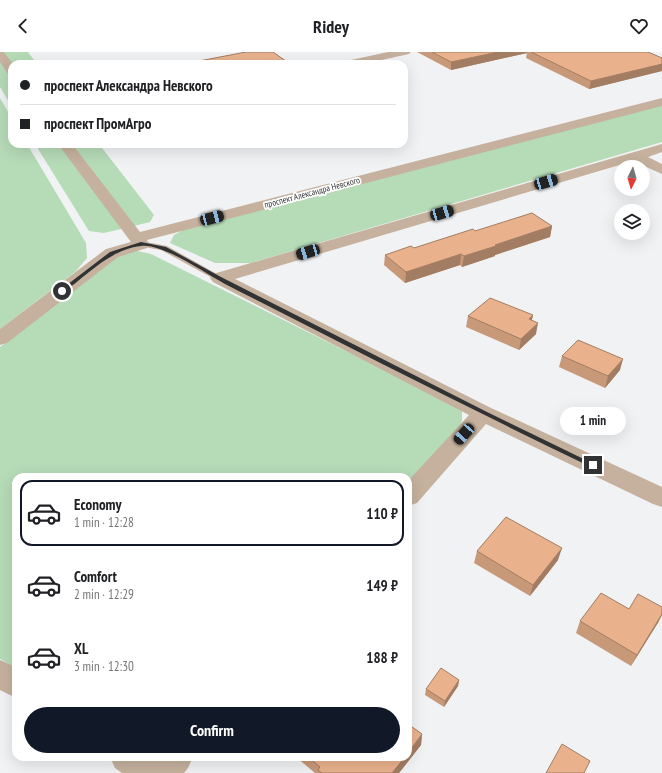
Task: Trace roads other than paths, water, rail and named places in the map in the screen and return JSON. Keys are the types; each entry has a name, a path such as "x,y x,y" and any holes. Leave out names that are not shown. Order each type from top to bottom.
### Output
{"street":[{"path":"3,52 0,53 8,65"},
{"path":"366,60 405,52"},
{"name":"проспект Александра Невского","path":"0,338 112,253 138,241 662,102"},
{"path":"69,148 138,241"},
{"path":"219,278 662,148"},
{"path":"634,156 662,170"},
{"path":"219,278 483,413 662,498"},
{"path":"412,493 483,413"},
{"path":"0,673 12,681"},
{"path":"132,761 150,773"},
{"path":"163,773 174,761"}],"lane":[{"path":"138,241 164,248 219,278"}]}
